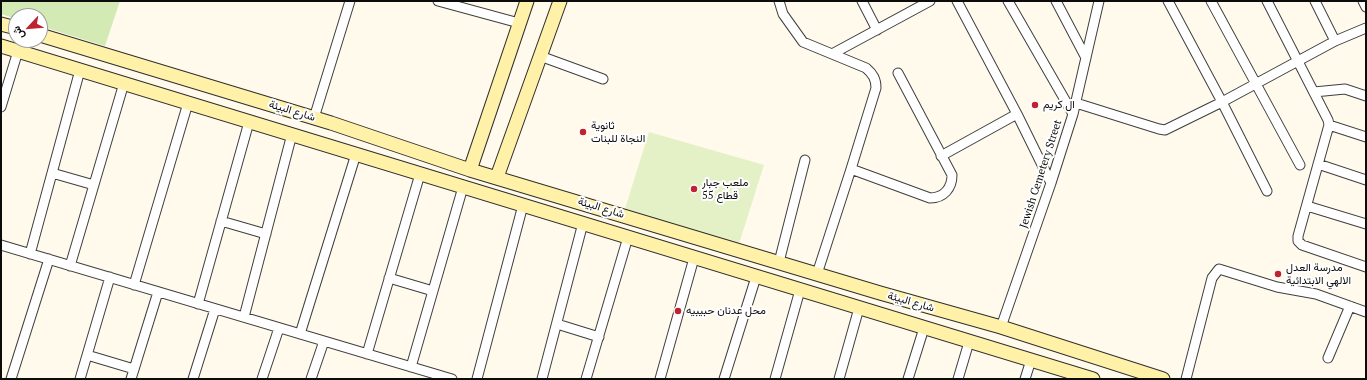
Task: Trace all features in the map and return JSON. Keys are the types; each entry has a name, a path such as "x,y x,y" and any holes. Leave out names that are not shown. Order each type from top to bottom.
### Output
{"street":[{"path":"314,118 350,1"},
{"path":"438,1 519,23"},
{"path":"470,170 527,1"},
{"path":"497,177 560,1"},
{"path":"779,1 783,14 804,42 866,68 874,77 876,82 876,88 817,274"},
{"path":"862,1 877,30"},
{"path":"832,54 930,1"},
{"path":"957,1 1017,114 1051,183"},
{"path":"1008,1 1073,114"},
{"path":"1056,1 1086,58"},
{"path":"1168,1 1222,102 1267,191"},
{"path":"1211,1 1300,165"},
{"path":"1267,1 1299,61 1328,120 1329,125 1306,206 1298,241 1302,245 1366,267"},
{"path":"1315,1 1335,41"},
{"path":"1363,1 1366,7"},
{"name":"Jewish Cemetery Street","path":"1001,328 1073,114 1100,2"},
{"path":"1076,103 1165,130 1222,102 1335,41 1366,28"},
{"name":"شارع البيئة","path":"48,37 314,118 470,170 1001,328 1163,379"},
{"path":"66,66 73,45"},
{"name":"شارع البيئة","path":"1,46 1093,379"},
{"path":"1,107 18,51"},
{"path":"540,56 603,79"},
{"path":"30,254 80,70"},
{"path":"851,169 930,198 936,198 950,189 952,175 898,73"},
{"path":"70,266 124,84"},
{"path":"1314,92 1345,89 1366,96"},
{"path":"134,284 188,103"},
{"path":"941,156 1017,114"},
{"path":"198,304 249,122"},
{"path":"1329,125 1366,137"},
{"path":"244,317 292,134"},
{"path":"300,334 356,154"},
{"path":"779,262 805,160"},
{"path":"1318,164 1366,180"},
{"path":"52,173 94,185"},
{"path":"367,354 420,174"},
{"path":"412,367 463,187"},
{"path":"477,379 523,205"},
{"path":"1306,206 1366,224"},
{"path":"221,221 266,234"},
{"path":"542,379 583,223"},
{"path":"586,379 628,237"},
{"path":"1,245 452,379"},
{"path":"660,379 694,258"},
{"path":"11,379 49,259"},
{"path":"1186,379 1212,278 1218,269 1278,287 1316,294 1366,312"},
{"path":"728,378 756,277"},
{"path":"80,379 110,278"},
{"path":"389,278 433,291"},
{"path":"775,379 800,290"},
{"path":"131,379 158,292"},
{"path":"875,313 880,293"},
{"path":"1328,358 1350,306"},
{"path":"839,379 859,308"},
{"path":"193,379 215,309"},
{"path":"557,324 598,337"},
{"path":"262,379 279,328"},
{"path":"908,379 924,328"},
{"path":"312,379 324,341"},
{"path":"958,379 969,342"},
{"path":"87,355 134,369"},
{"path":"1025,379 1031,360"}],"green space":[{"path":"1,1 120,1 105,46 48,28 48,8 8,8 8,16 1,14"},
{"path":"649,132 764,165 737,250 623,215"}],"place":[{"name":"ال كريم","path":"1035,105"},
{"name":"ثانوية النجاة للبنات","path":"583,132"},
{"name":"ملعب جبار قطاع 55","path":"694,189"},
{"name":"مدرسة العدل الالهي الابتدائية","path":"1278,274"},
{"name":"محل عدنان حبيبيه","path":"678,311"}]}
